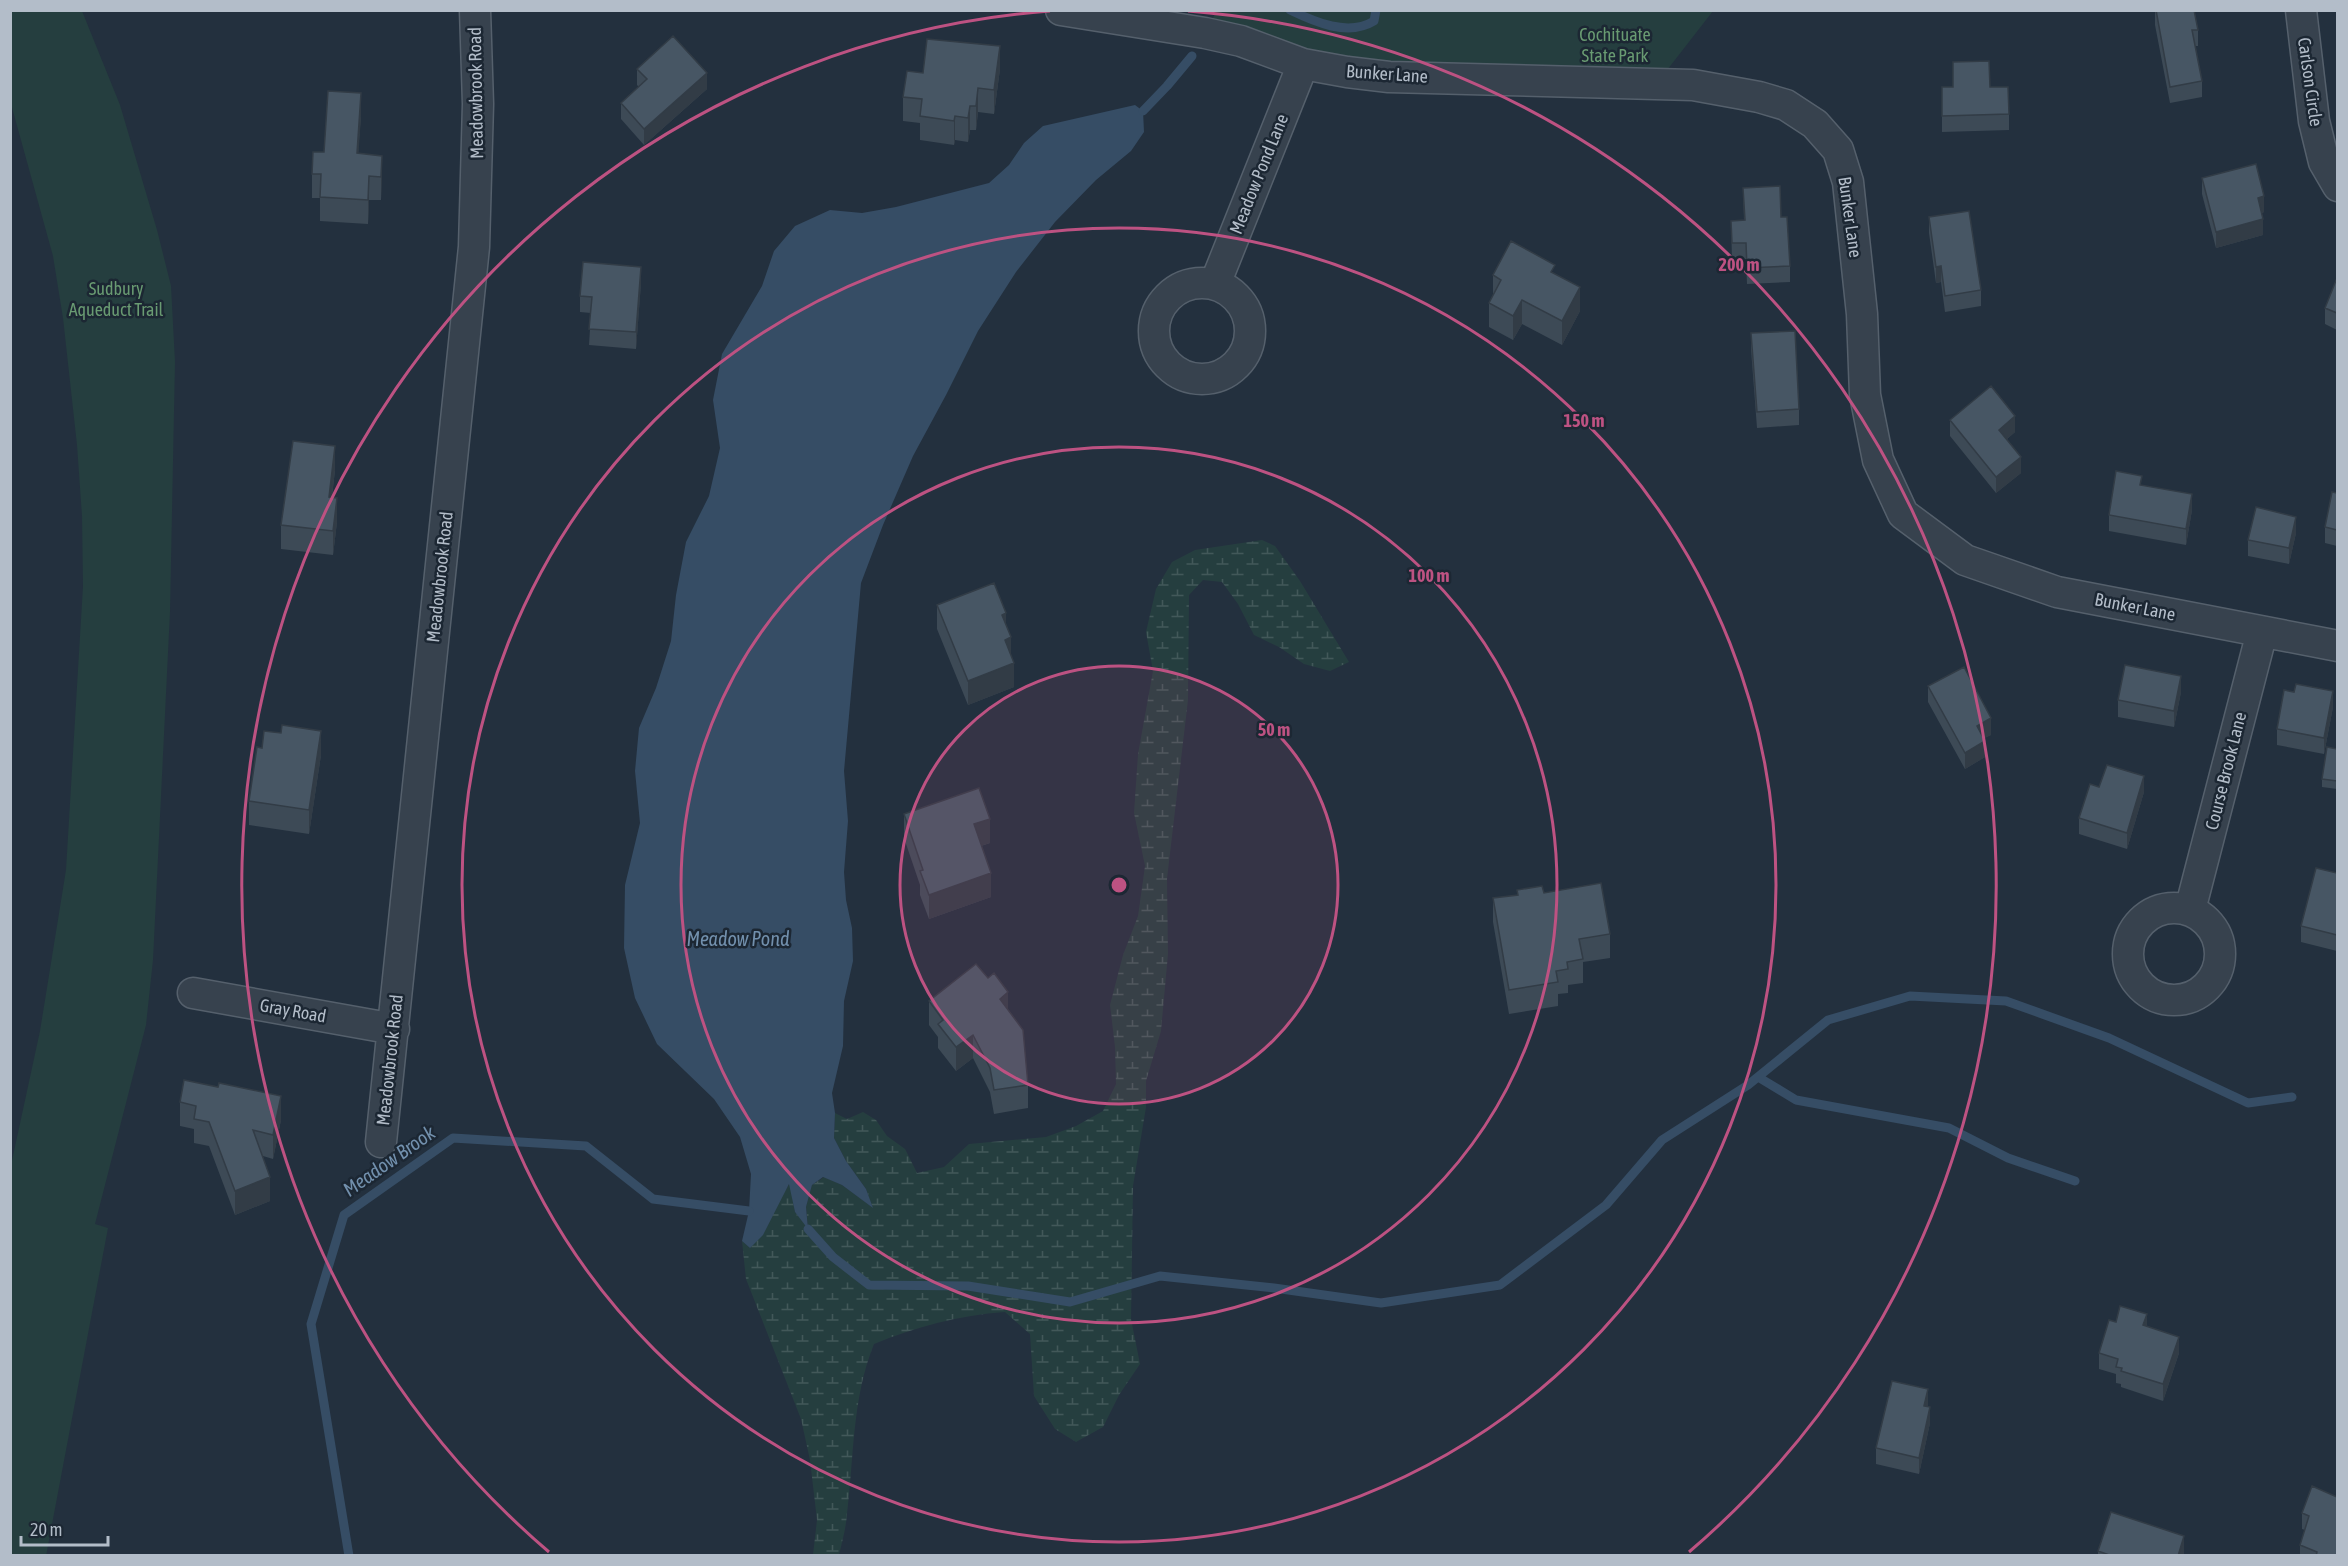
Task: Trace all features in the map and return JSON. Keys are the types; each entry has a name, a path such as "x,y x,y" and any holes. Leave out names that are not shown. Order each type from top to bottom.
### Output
{"street":[{"name":"Meadowbrook Road","path":"381,1142 474,247 478,104 475,10"},
{"name":"Bunker Lane","path":"1061,10 1205,33 1241,41 1303,64 1347,72 1389,77 1693,85 1759,97 1786,105 1815,124 1838,150 1848,182 1862,314 1865,395 1878,460 1904,514 1965,560 2056,592 2337,646"},
{"name":"Carlson Circle","path":"2301,10 2314,121 2324,162 2337,186"},
{"name":"Meadow Pond Lane","path":"1215,284 1303,64"},
{"name":"Course Brook Lane","path":"2190,910 2262,632"},
{"name":"Gray Road","path":"193,993 394,1029"}],"green space":[{"name":"Sudbury Aqueduct Trail","path":"11,10 82,11 120,105 157,230 171,286 175,362 170,612 153,960 146,1025 95,1224 108,1228 46,1556 11,1555 11,1165 40,1031 66,870 83,586 82,516 77,445 63,318 53,256 11,104"},
{"name":"Cochituate State Park","path":"1217,10 1713,11 1657,83 1389,77 1205,33"},
{"path":"1262,540 1275,546 1300,581 1349,662 1330,671 1304,664 1279,647 1254,635 1238,604 1222,582 1203,580 1189,595 1188,700 1167,879 1168,954 1161,1031 1146,1081 1146,1107 1133,1186 1131,1319 1140,1364 1119,1395 1103,1427 1076,1442 1055,1429 1034,1396 1030,1334 1005,1312 938,1323 874,1344 861,1385 844,1535 839,1555 813,1555 817,1520 810,1460 801,1419 746,1279 742,1241 750,1248 790,1183 795,1212 808,1228 806,1207 812,1185 824,1177 842,1185 872,1207 866,1189 846,1161 834,1138 835,1113 847,1119 863,1112 876,1120 887,1136 905,1149 917,1173 944,1167 969,1144 1046,1137 1076,1126 1103,1111 1116,1084 1115,1047 1110,1005 1123,955 1138,916 1145,866 1134,813 1138,754 1153,671 1146,632 1156,589 1172,562 1195,550"}],"water":[{"name":"Meadow Pond","path":"1135,105 1143,111 1144,132 1131,151 1096,180 1055,222 1016,272 978,331 913,456 861,583 844,771 848,821 844,872 846,900 852,928 853,961 844,1001 843,1046 832,1093 835,1113 834,1138 846,1161 866,1189 873,1208 842,1185 823,1177 812,1185 806,1207 808,1229 795,1212 789,1184 763,1235 750,1248 742,1241 749,1211 751,1174 740,1137 714,1099 657,1044 635,998 624,948 625,885 640,823 635,771 639,728 656,688 671,641 676,595 686,542 709,496 720,448 713,400 722,354 762,286 774,251 795,226 830,210 862,213 896,207 989,183 1009,165 1024,143 1043,126"}],"building":[{"path":"2156,10 2194,10 2198,30 2192,30 2202,81 2170,87"},
{"path":"673,36 707,73 644,129 621,103 647,79 637,69"},
{"path":"927,39 1000,46 994,90 978,88 976,106 970,106 968,118 955,116 954,121 920,116 922,99 903,97 907,71 923,73"},
{"path":"1989,61 1990,87 2008,87 2009,114 1942,116 1942,87 1953,87 1953,62"},
{"path":"328,91 361,93 357,153 382,156 381,177 369,176 368,200 320,197 321,174 312,174 313,152 324,152"},
{"path":"2256,164 2264,196 2258,198 2263,219 2216,232 2202,178"},
{"path":"1780,186 1781,217 1787,217 1790,266 1747,268 1746,243 1732,243 1731,221 1745,220 1743,188"},
{"path":"1969,211 1981,290 1945,296 1941,266 1936,267 1929,217"},
{"path":"1511,241 1555,265 1551,272 1580,287 1562,321 1522,300 1513,316 1489,303 1501,280 1493,275"},
{"path":"583,262 641,267 636,332 589,329 592,297 580,296"},
{"path":"2337,278 2337,313 2325,308"},
{"path":"1795,331 1799,409 1757,412 1751,333"},
{"path":"1991,386 2015,416 1999,430 2021,457 1996,477 1950,420"},
{"path":"293,441 335,446 329,497 337,498 333,531 281,525"},
{"path":"2116,471 2142,476 2140,485 2192,494 2186,529 2109,515"},
{"path":"2332,492 2337,493 2337,530 2325,527"},
{"path":"2256,507 2296,517 2289,548 2248,540"},
{"path":"994,583 1006,613 1002,615 1011,637 1005,640 1014,663 968,681 937,605"},
{"path":"2125,665 2181,676 2174,711 2118,700"},
{"path":"1964,667 1991,718 1977,726 1985,741 1965,753 1928,686"},
{"path":"2296,684 2333,691 2324,738 2277,729 2284,690 2294,692"},
{"path":"282,725 321,731 309,810 249,801 257,747 262,748 264,731 281,733"},
{"path":"2327,747 2337,749 2337,781 2322,779"},
{"path":"2107,765 2144,776 2127,833 2079,818 2090,784 2099,787"},
{"path":"979,788 990,819 974,824 991,873 929,895 904,814"},
{"path":"2316,868 2337,873 2337,935 2301,926"},
{"path":"1601,883 1610,934 1579,939 1583,959 1567,962 1568,969 1556,971 1558,982 1509,990 1493,898 1518,895 1517,890 1542,886 1544,893"},
{"path":"976,964 988,978 994,973 1008,992 1000,999 1023,1030 1028,1085 994,1090 990,1068 973,1035 956,1047 938,1024 943,1020 929,1001"},
{"path":"184,1080 218,1087 219,1083 281,1096 273,1135 253,1130 270,1177 235,1191 209,1122 194,1119 196,1106 180,1102"},
{"path":"2120,1306 2147,1314 2143,1325 2179,1337 2163,1384 2121,1371 2122,1368 2116,1367 2118,1359 2099,1353 2109,1320 2116,1322"},
{"path":"1892,1381 1928,1389 1924,1406 1930,1407 1919,1458 1876,1448"},
{"path":"2312,1486 2337,1497 2337,1556 2316,1556 2317,1552 2300,1545 2309,1516 2302,1513"},
{"path":"2111,1512 2184,1536 2178,1556 2112,1556 2098,1551"}],"waterway":[{"path":"1290,10 1321,23 1343,28 1364,26 1374,21 1376,10"},
{"name":"Meadow Brook","path":"1143,111 1192,56"},
{"path":"808,1229 833,1257 869,1285 968,1286 1070,1302 1160,1276 1274,1288 1381,1303 1500,1285 1606,1205 1662,1140 1748,1085 1828,1020 1910,996 2006,1001 2109,1038 2248,1103 2292,1097"},
{"path":"1758,1077 1796,1100 1949,1128 2008,1158 2075,1181"},
{"name":"Meadow Brook","path":"349,1556 311,1324 344,1215 453,1138 586,1146 653,1199 749,1211"}]}
